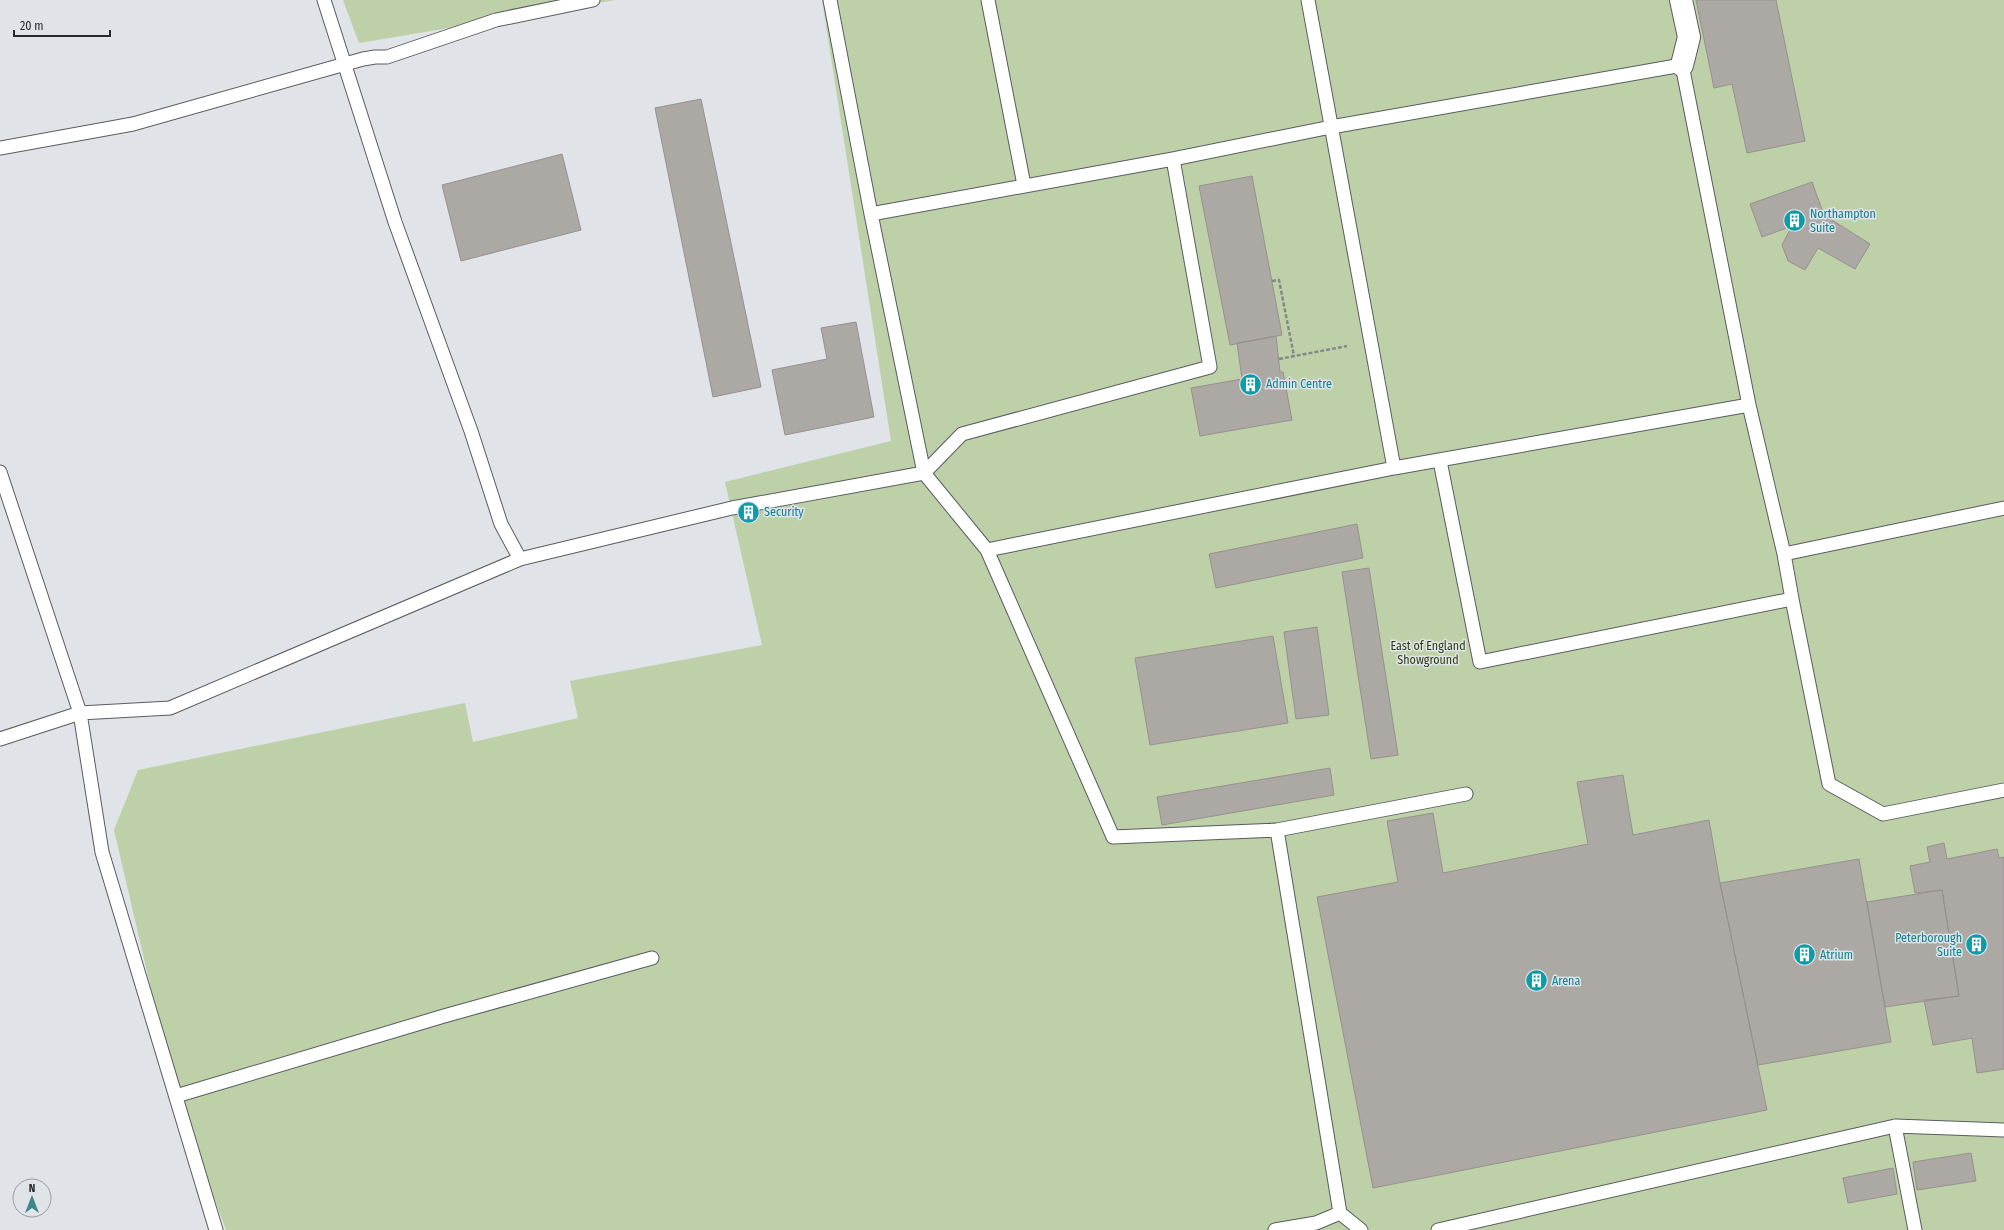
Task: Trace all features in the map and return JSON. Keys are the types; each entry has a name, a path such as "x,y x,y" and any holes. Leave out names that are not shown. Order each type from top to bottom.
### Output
{"street":[{"path":"1681,0 1689,37 1682,65"}],"lane":[{"path":"324,0 395,222 471,431 501,524 520,559"},
{"path":"0,148 134,124 375,57 387,57 496,20 593,0"},
{"path":"830,0 871,214 924,473 987,550 1113,837 1278,830 1466,794"},
{"path":"988,0 1024,185"},
{"path":"1308,0 1394,468"},
{"path":"871,214 1173,159 1331,127 1682,65 1749,405 1784,554 1829,784 1883,814 2004,790"},
{"path":"0,739 80,714 170,708 520,559 732,508 924,473 962,434 1210,367 1173,159"},
{"path":"987,550 1394,468 1749,405"},
{"path":"1440,461 1480,662 1792,599"},
{"path":"0,472 80,714 102,852 216,1230"},
{"path":"1784,554 2004,508"},
{"path":"1278,830 1340,1213 1361,1230"},
{"path":"176,1096 444,1016 652,958"},
{"path":"1895,1126 1915,1230"},
{"path":"1438,1230 1895,1126 2004,1130"},
{"path":"1275,1230 1316,1223 1340,1213"}],"path":[{"path":"1272,282 1279,280 1294,356"},
{"path":"1279,359 1371,342"}],"green space":[{"path":"343,0 616,0 359,43"},
{"name":"East of England Showground","path":"822,0 2004,0 2004,1230 226,1230 176,1096 114,830 138,770 465,703 473,742 578,718 570,681 762,645 725,482 891,441"}],"building":[{"path":"1696,0 1776,0 1805,141 1747,153 1732,84 1714,88"},
{"path":"701,99 761,387 713,397 655,108"},
{"path":"562,154 581,230 461,261 442,185"},
{"path":"1252,176 1282,335 1230,345 1199,186"},
{"name":"Northampton Suite","path":"1812,182 1824,215 1870,244 1855,269 1818,248 1805,270 1788,261 1782,245 1792,226 1762,237 1750,204"},
{"path":"856,322 874,417 785,435 772,370 827,359 821,328"},
{"name":"Admin Centre","path":"1276,336 1280,372 1283,372 1292,420 1200,436 1191,388 1242,379 1237,343"},
{"name":"Security","path":"759,506 760,514 738,517 737,510"},
{"path":"1357,524 1363,558 1216,588 1209,554"},
{"path":"1369,568 1398,755 1371,759 1342,572"},
{"path":"1317,627 1329,715 1296,719 1284,632"},
{"path":"1273,636 1288,723 1150,745 1135,658"},
{"path":"1330,768 1334,795 1162,825 1157,797"},
{"name":"Arena","path":"1623,775 1633,835 1709,820 1720,883 1767,1110 1373,1188 1317,897 1398,882 1387,821 1433,813 1443,873 1588,844 1577,782"},
{"name":"Peterborough Suite","path":"1944,843 1947,859 1997,849 1999,858 2004,857 2004,1069 1977,1073 1972,1038 1933,1045 1924,1000 1959,996 1942,890 1915,893 1910,866 1930,862 1927,847"},
{"name":"Atrium","path":"1859,859 1891,1042 1758,1065 1720,883"},
{"path":"1942,890 1959,996 1885,1007 1867,902"},
{"path":"1971,1153 1976,1181 1917,1190 1913,1162"},
{"path":"1893,1168 1897,1194 1848,1203 1843,1178"}],"place":[{"name":"Northampton Suite","path":"1795,221"},
{"name":"Admin Centre","path":"1251,384"},
{"name":"Security","path":"748,512"},
{"name":"Peterborough Suite","path":"1977,945"},
{"name":"Atrium","path":"1805,955"},
{"name":"Arena","path":"1537,981"}]}
